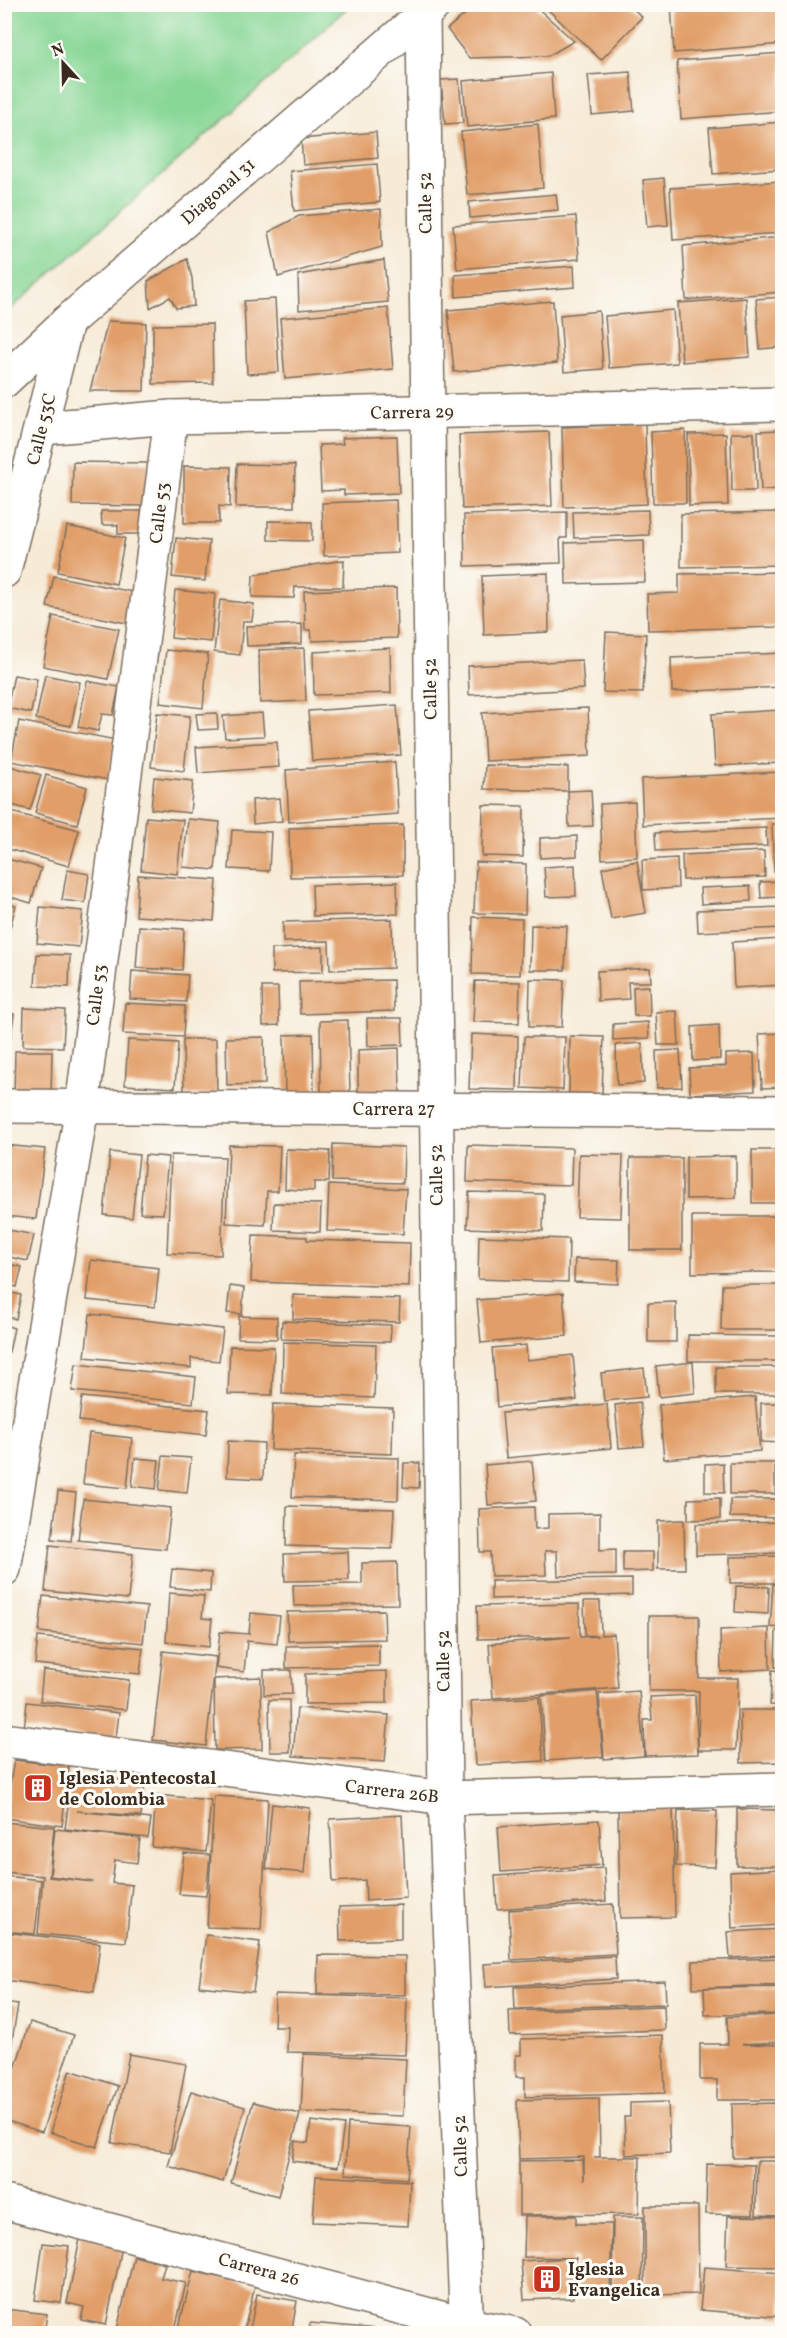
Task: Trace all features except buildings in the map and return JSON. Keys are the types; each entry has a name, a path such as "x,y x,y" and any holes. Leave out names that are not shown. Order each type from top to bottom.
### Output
{"street":[{"name":"Diagonal 31","path":"4,381 67,322 428,10"},
{"name":"Calle 52","path":"428,10 427,412 445,1798 467,2329"},
{"name":"Calle 53C","path":"4,571 67,322"},
{"name":"Carrera 29","path":"42,428 171,417 783,404"},
{"name":"Calle 53","path":"4,1569 82,1107 171,417"},
{"name":"Carrera 27","path":"4,1106 783,1112"},
{"name":"Carrera 26B","path":"4,1740 445,1798 783,1789"},
{"name":"Carrera 26","path":"4,2202 467,2329 515,2334"}],"green space":[{"path":"5,4 350,4 350,5 5,314"}],"place":[{"name":"Iglesia Pentecostal de Colombia","path":"38,1788"},
{"name":"Iglesia Evangelica","path":"547,2279"}]}
